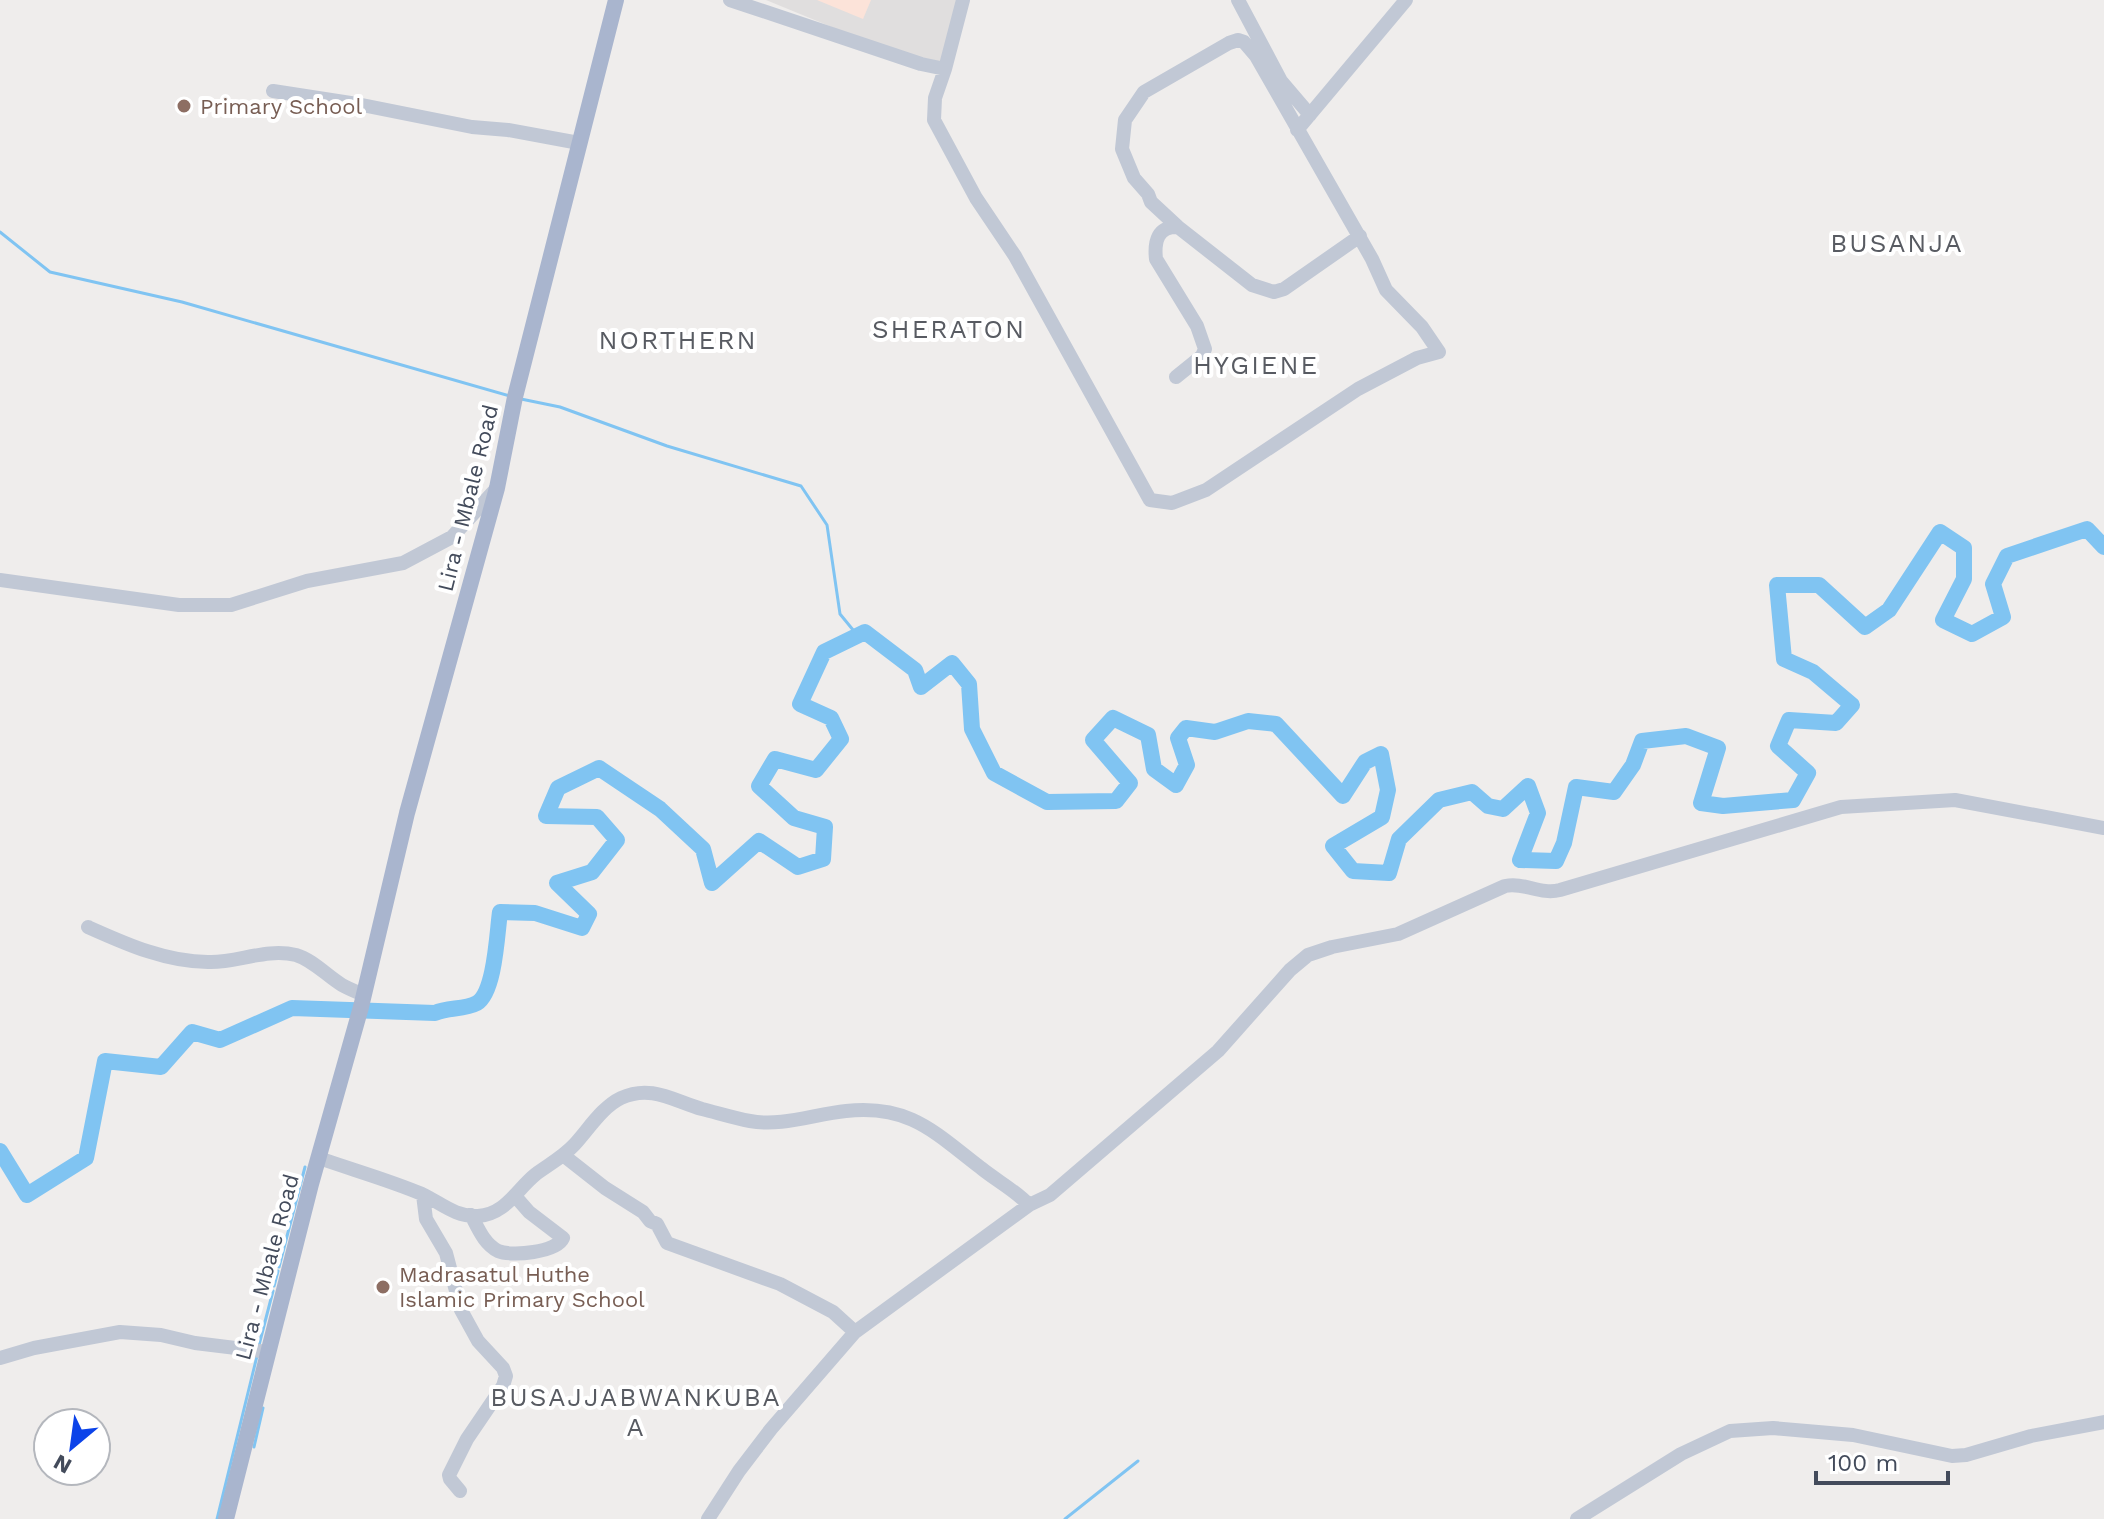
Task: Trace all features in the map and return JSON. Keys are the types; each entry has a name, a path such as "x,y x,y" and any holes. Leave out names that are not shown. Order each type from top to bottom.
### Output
{"main road":[{"name":"Lira - Mbale Road","path":"226,1519 363,1001 407,813 497,488 515,397 616,0"}],"street":[{"path":"730,0 921,64 945,69"},
{"path":"963,0 935,98 934,120 976,198 1015,256 1150,500 1172,503 1206,490 1358,389 1417,358 1439,352 1422,327 1386,290 1360,236 1256,56 1241,40 1229,43 1144,92 1125,120 1122,142 1125,159 1134,178 1151,202 1178,227 1252,285 1274,292 1284,289 1360,236"},
{"path":"1238,0 1281,81 1310,115"},
{"path":"1297,130 1406,0"},
{"path":"273,91 579,143"},
{"path":"1176,377 1202,356 1205,349 1197,326 1156,259 1155,248 1160,233 1164,229 1178,227"},
{"path":"0,580 179,605 231,605 307,581 403,563 452,537 497,488"},
{"path":"708,1519 740,1468 855,1332 1029,1205 1050,1195 1218,1051 1298,962 1318,951 1398,934 1505,886 1515,884 1541,893 1560,890 1841,807 1955,800 2104,828"},
{"path":"88,927 127,944 191,961 214,962 277,953 297,955 363,1001"},
{"path":"319,1158 471,1215 497,1210 532,1177 563,1155 616,1101 640,1092 667,1095 700,1108 751,1121 773,1122 848,1110 898,1114 923,1123 1017,1192 1029,1205"},
{"path":"563,1155 605,1188 643,1212 657,1224 667,1243 709,1256 793,1290 833,1312 855,1332"},
{"path":"423,1195 426,1219 446,1253 461,1310 478,1341 503,1368 506,1376 449,1475 460,1491"},
{"path":"471,1215 485,1241 502,1252 520,1253 560,1244 563,1238 529,1212 515,1196"},
{"path":"0,1358 34,1348 120,1332 161,1335 195,1343 268,1352"},
{"path":"1577,1519 1681,1454 1730,1431 1773,1428 1853,1435 1952,1456 2104,1422"}],"shaded area":[{"path":"766,0 959,0 944,64 907,58"},
{"path":"817,0 871,0 863,19"}],"waterway":[{"path":"0,232 50,272 182,302 510,396"},
{"path":"521,399 560,407 667,446 801,486 827,525 840,614 858,636"},
{"path":"0,1151 27,1195 86,1158 105,1061 161,1067 192,1032 220,1040 292,1008 435,1013 477,1003 488,987 500,912 535,913 582,928 589,914 557,883 592,872 617,840 597,817 546,816 558,788 599,768 660,809 703,849 712,883 759,841 798,867 823,859 825,827 794,818 759,786 775,759 816,770 841,739 831,718 800,704 824,652 865,632 915,670 921,687 952,663 969,684 972,729 994,773 1047,802 1116,801 1130,783 1093,740 1113,718 1148,735 1154,769 1176,785 1187,765 1178,738 1186,728 1215,732 1248,721 1276,724 1343,796 1365,762 1381,754 1388,790 1382,817 1333,846 1353,871 1389,873 1399,839 1439,800 1472,792 1488,806 1503,809 1528,786 1538,813 1520,860 1556,861 1564,843 1576,787 1614,792 1633,765 1642,741 1686,736 1718,748 1701,803 1723,806 1793,800 1808,773 1778,746 1789,720 1836,723 1852,705 1813,672 1784,659 1777,585 1819,585 1865,627 1889,610 1940,532 1964,548 1964,579 1943,620 1972,634 2003,617 1993,584 2007,556 2087,529 2104,547"},
{"path":"279,1267 305,1167"},
{"path":"274,1286 278,1271"},
{"path":"259,1345 273,1291"},
{"path":"217,1519 257,1356"},
{"path":"254,1447 263,1408"},
{"path":"1065,1519 1138,1461"}],"place":[{"name":"Primary School","path":"184,106"},
{"name":"Madrasatul Huthe Islamic Primary School","path":"383,1287"}],"district":[{"name":"BUSANJA","path":"1897,243"},
{"name":"SHERATON","path":"949,329"},
{"name":"NORTHERN","path":"678,340"},
{"name":"HYGIENE","path":"1256,365"},
{"name":"BUSAJJABWANKUBA A","path":"636,1412"}]}
